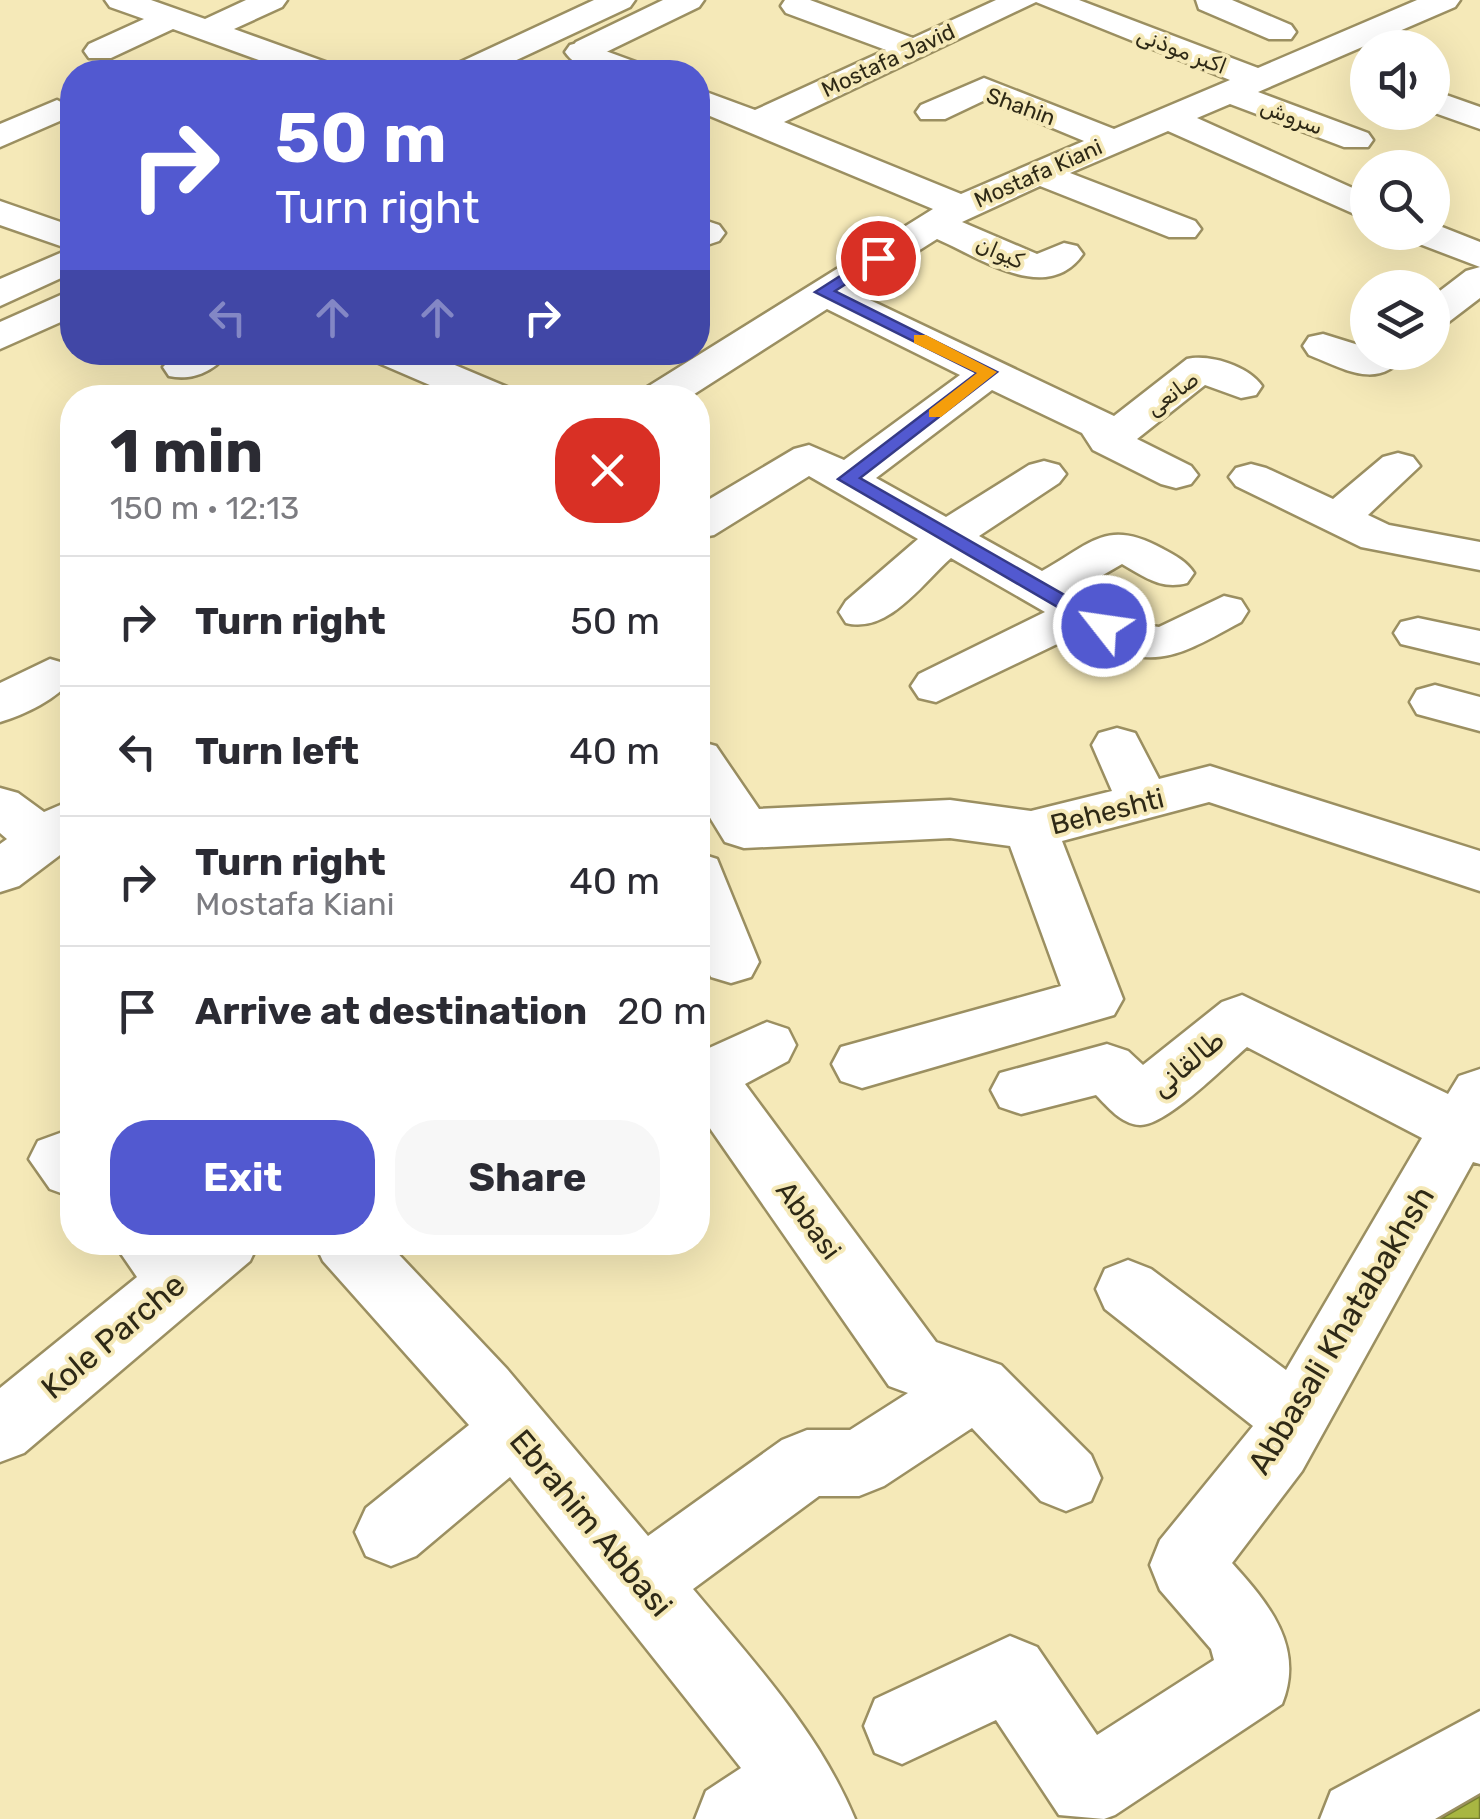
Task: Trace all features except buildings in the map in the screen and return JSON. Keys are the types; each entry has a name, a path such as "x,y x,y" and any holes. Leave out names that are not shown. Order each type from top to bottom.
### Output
{"street":[{"path":"207,30 271,0"},
{"path":"492,60 619,0"},
{"path":"573,60 568,59 688,0"},
{"name":"Mostafa Javid","path":"757,122 1021,0"},
{"name":"اکبر موذنی","path":"1050,0 1255,81"},
{"path":"1444,0 1480,15"},
{"name":"Mostafa Kiani","path":"679,385 948,216 1111,140 1444,0"},
{"path":"129,1 289,60"},
{"path":"1210,2 1280,16 1255,81"},
{"path":"797,6 910,48"},
{"path":"100,51 172,18"},
{"path":"1316,56 1350,69"},
{"name":"سروش","path":"1255,81 1356,140"},
{"name":"Shahin","path":"933,112 984,88 1111,140"},
{"path":"710,103 948,216"},
{"path":"1450,107 1480,118"},
{"path":"0,137 57,110"},
{"path":"1166,117 1350,198"},
{"path":"1038,173 1182,229"},
{"path":"1290,216 1350,201"},
{"path":"0,212 60,234"},
{"name":"کیوان","path":"948,216 1038,269 1064,254"},
{"path":"1450,244 1476,256 1450,291"},
{"path":"0,294 60,265"},
{"path":"823,292 1099,425 1108,442 1176,475"},
{"path":"0,337 60,308"},
{"path":"1323,346 1350,356"},
{"path":"455,365 480,385"},
{"name":"صانعی","path":"1108,442 1201,368 1241,386"},
{"path":"710,520 828,468 989,372"},
{"path":"1338,518 1398,466"},
{"path":"828,468 1125,638 1166,644 1224,611"},
{"path":"862,612 949,535 1044,474"},
{"path":"1252,477 1377,537 1480,556"},
{"path":"936,686 1062,602 1122,545 1171,573"},
{"path":"1418,634 1480,646"},
{"path":"0,706 50,675"},
{"path":"1117,744 1143,802"},
{"name":"Beheshti","path":"710,799 721,837 950,820 1031,830 1210,784 1480,872"},
{"path":"0,806 59,829"},
{"path":"0,872 59,829"},
{"path":"862,1064 1094,998 1031,830"},
{"path":"710,905 731,962"},
{"name":"طالقانی","path":"1021,1090 1107,1068 1141,1101 1242,1018 1473,1120"},
{"name":"Abbasi","path":"710,1074 767,1045"},
{"name":"Abbasi","path":"710,1082 913,1365 977,1387 1066,1478"},
{"name":"Abbasali Khatabakhsh","path":"902,1726 1010,1674 1096,1803 1255,1676 1244,1631 1186,1565 1278,1448 1473,1120"},
{"name":"Kole Parche","path":"0,1430 184,1255"},
{"name":"Ebrahim Abbasi","path":"358,1255 514,1430 757,1724 781,1806"},
{"path":"1128,1289 1295,1418"},
{"path":"642,1584 807,1463 859,1463 977,1387"},
{"path":"391,1532 514,1430"},
{"path":"1360,1819 1480,1750"}],"slow traffic":[{"path":"920,339 989,372 935,413"}],"route":[{"path":"878,258 823,292 989,372 848,479 1104,626"}]}
